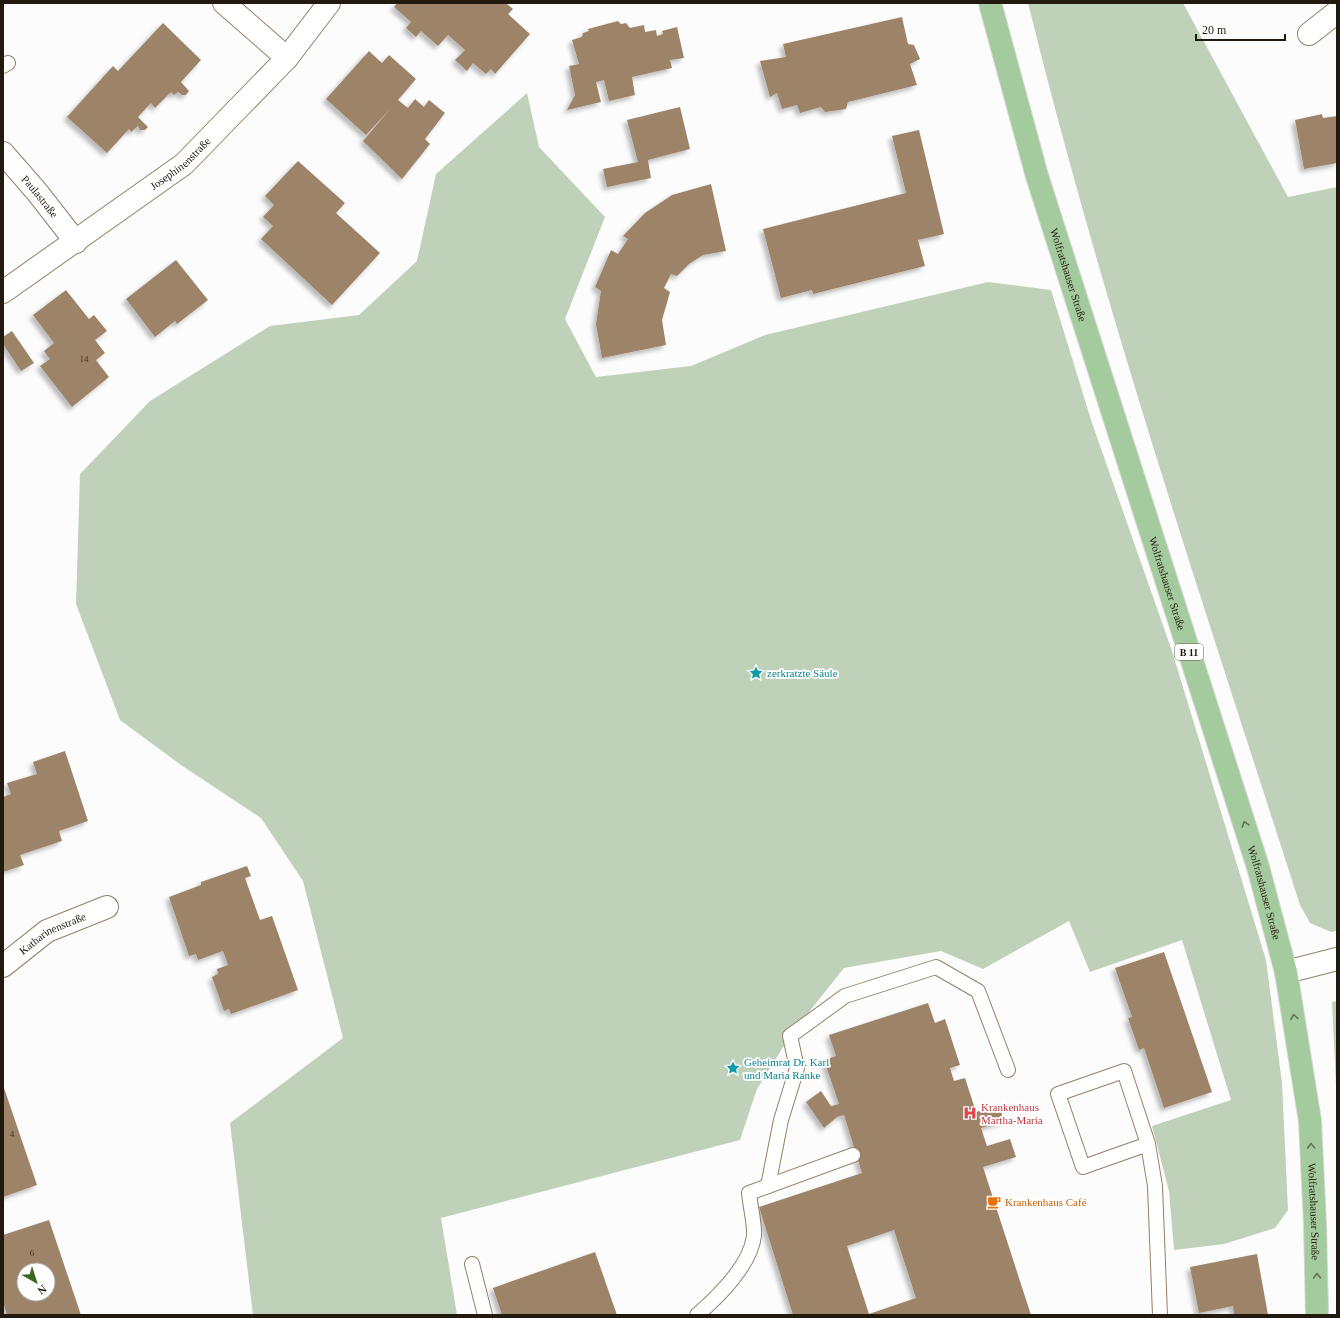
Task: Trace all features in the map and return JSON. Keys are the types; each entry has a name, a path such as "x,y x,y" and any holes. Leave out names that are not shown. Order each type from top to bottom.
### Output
{"main road":[{"name":"Wolfratshauser Straße","path":"990,3 1036,176 1258,866 1286,972 1310,1121 1316,1224 1318,1315"}],"street":[{"path":"224,3 287,58"},
{"name":"Josephinenstraße","path":"3,292 76,242 184,164 287,58 329,3"},
{"path":"1309,34 1337,12"},
{"name":"Paulastraße","path":"3,153 37,192 76,242"},
{"name":"Katharinenstraße","path":"3,966 46,931 107,907"},
{"path":"1286,972 1337,959"}],"lane":[{"path":"768,1186 781,1120 797,1068 790,1036 845,996 936,967 978,991 1008,1070"},
{"path":"1148,1144 1083,1167 1058,1094 1124,1071 1148,1144 1155,1186 1160,1315"},
{"path":"697,1315 714,1300 744,1264 754,1236 749,1193 853,1155"},
{"path":"472,1264 485,1315"}],"green space":[{"path":"1028,3 1183,3 1288,197 1337,187 1337,931 1331,932 1310,923 1300,905 1156,456 1122,344 1057,117"},
{"path":"527,93 539,147 605,217 565,319 596,377 691,366 765,335 988,282 1051,290 1092,423 1172,651 1266,960 1282,1083 1288,1210 1275,1228 1224,1244 1174,1250 1169,1191 1152,1126 1231,1100 1182,940 1090,972 1069,921 983,969 941,951 844,968 790,1036 757,1089 740,1140 441,1218 457,1315 253,1315 230,1123 343,1038 303,881 261,818 181,765 120,720 76,604 80,474 150,401 270,326 359,315 417,261 436,174"},
{"path":"1337,1001 1337,1106 1332,1002"}],"building":[{"path":"397,3 506,3 513,9 508,14 530,34 495,74 491,69 486,74 473,63 467,71 455,60 465,50 448,35 438,46 421,31 416,37 406,28 411,22 394,7"},
{"path":"902,17 908,44 914,45 920,59 910,64 917,85 848,102 846,109 825,112 821,107 800,113 797,105 782,109 777,93 770,97 760,61 786,57 783,44"},
{"path":"618,21 621,24 626,23 630,28 644,25 645,32 656,30 657,36 663,34 662,31 677,27 684,58 670,60 672,68 632,77 635,95 609,101 604,80 596,82 601,102 567,110 575,95 569,66 579,64 572,40 582,37 583,33 589,31 588,29"},
{"path":"163,23 201,60 181,82 189,91 186,95 182,95 178,92 174,95 171,92 155,108 151,103 138,117 148,127 145,130 140,130 138,126 131,132 129,129 107,153 67,117 113,66 118,71"},
{"path":"369,51 382,63 389,55 416,79 398,100 408,108 415,99 424,107 429,100 445,113 425,139 430,144 402,179 363,141 391,108 366,135 326,99"},
{"path":"680,107 690,149 648,160 651,178 607,187 603,169 638,162 627,120"},
{"path":"1322,114 1323,118 1337,116 1337,163 1304,169 1295,120"},
{"path":"919,130 944,234 918,240 925,266 813,294 812,290 781,298 763,229 906,193 892,136"},
{"path":"298,161 345,203 336,213 380,253 332,305 261,239 273,226 263,217 274,205 265,196"},
{"path":"711,184 726,251 703,255 689,264 677,276 671,274 664,288 670,292 662,320 666,345 602,358 596,324 601,291 595,287 611,250 618,254 628,239 623,236 645,213 672,195"},
{"path":"176,260 208,300 177,324 175,321 155,337 126,299"},
{"path":"66,290 89,319 94,315 107,331 95,340 105,353 96,360 109,377 72,407 40,366 50,359 44,351 54,343 33,315"},
{"path":"12,331 34,363 21,371 3,344 3,337"},
{"path":"65,751 88,821 59,831 62,841 20,855 24,865 3,872 3,797 11,794 7,783 37,774 33,762"},
{"path":"247,866 251,876 245,878 260,920 272,916 298,990 231,1014 229,1009 224,1011 212,977 218,974 217,969 228,965 223,951 198,960 196,954 189,956 169,897 201,885 201,882"},
{"path":"1164,952 1212,1092 1164,1108 1144,1048 1139,1050 1128,1018 1132,1017 1115,968"},
{"path":"928,1003 935,1023 945,1019 960,1065 950,1068 954,1081 965,1078 976,1112 999,1105 1004,1121 981,1128 987,1146 1010,1139 1016,1157 983,1167 1031,1315 793,1315 759,1207 862,1173 844,1115 837,1117 824,1128 806,1102 821,1091 831,1106 839,1104 824,1060 836,1056 829,1035","holes":["894,1230 916,1298 869,1314 847,1246"]},
{"path":"3,1085 37,1185 3,1197"},
{"path":"49,1220 81,1315 7,1315 3,1302 3,1235"},
{"path":"595,1252 617,1315 502,1315 493,1288"},
{"path":"1257,1254 1268,1315 1234,1315 1233,1306 1199,1313 1190,1267"}],"place":[{"name":"zerkratzte Säule","path":"756,673"},
{"name":"Geheimrat Dr. Karl und Maria Ranke","path":"733,1068"},
{"name":"Krankenhaus Martha-Maria","path":"970,1113"},
{"name":"Krankenhaus Café","path":"994,1202"}]}
